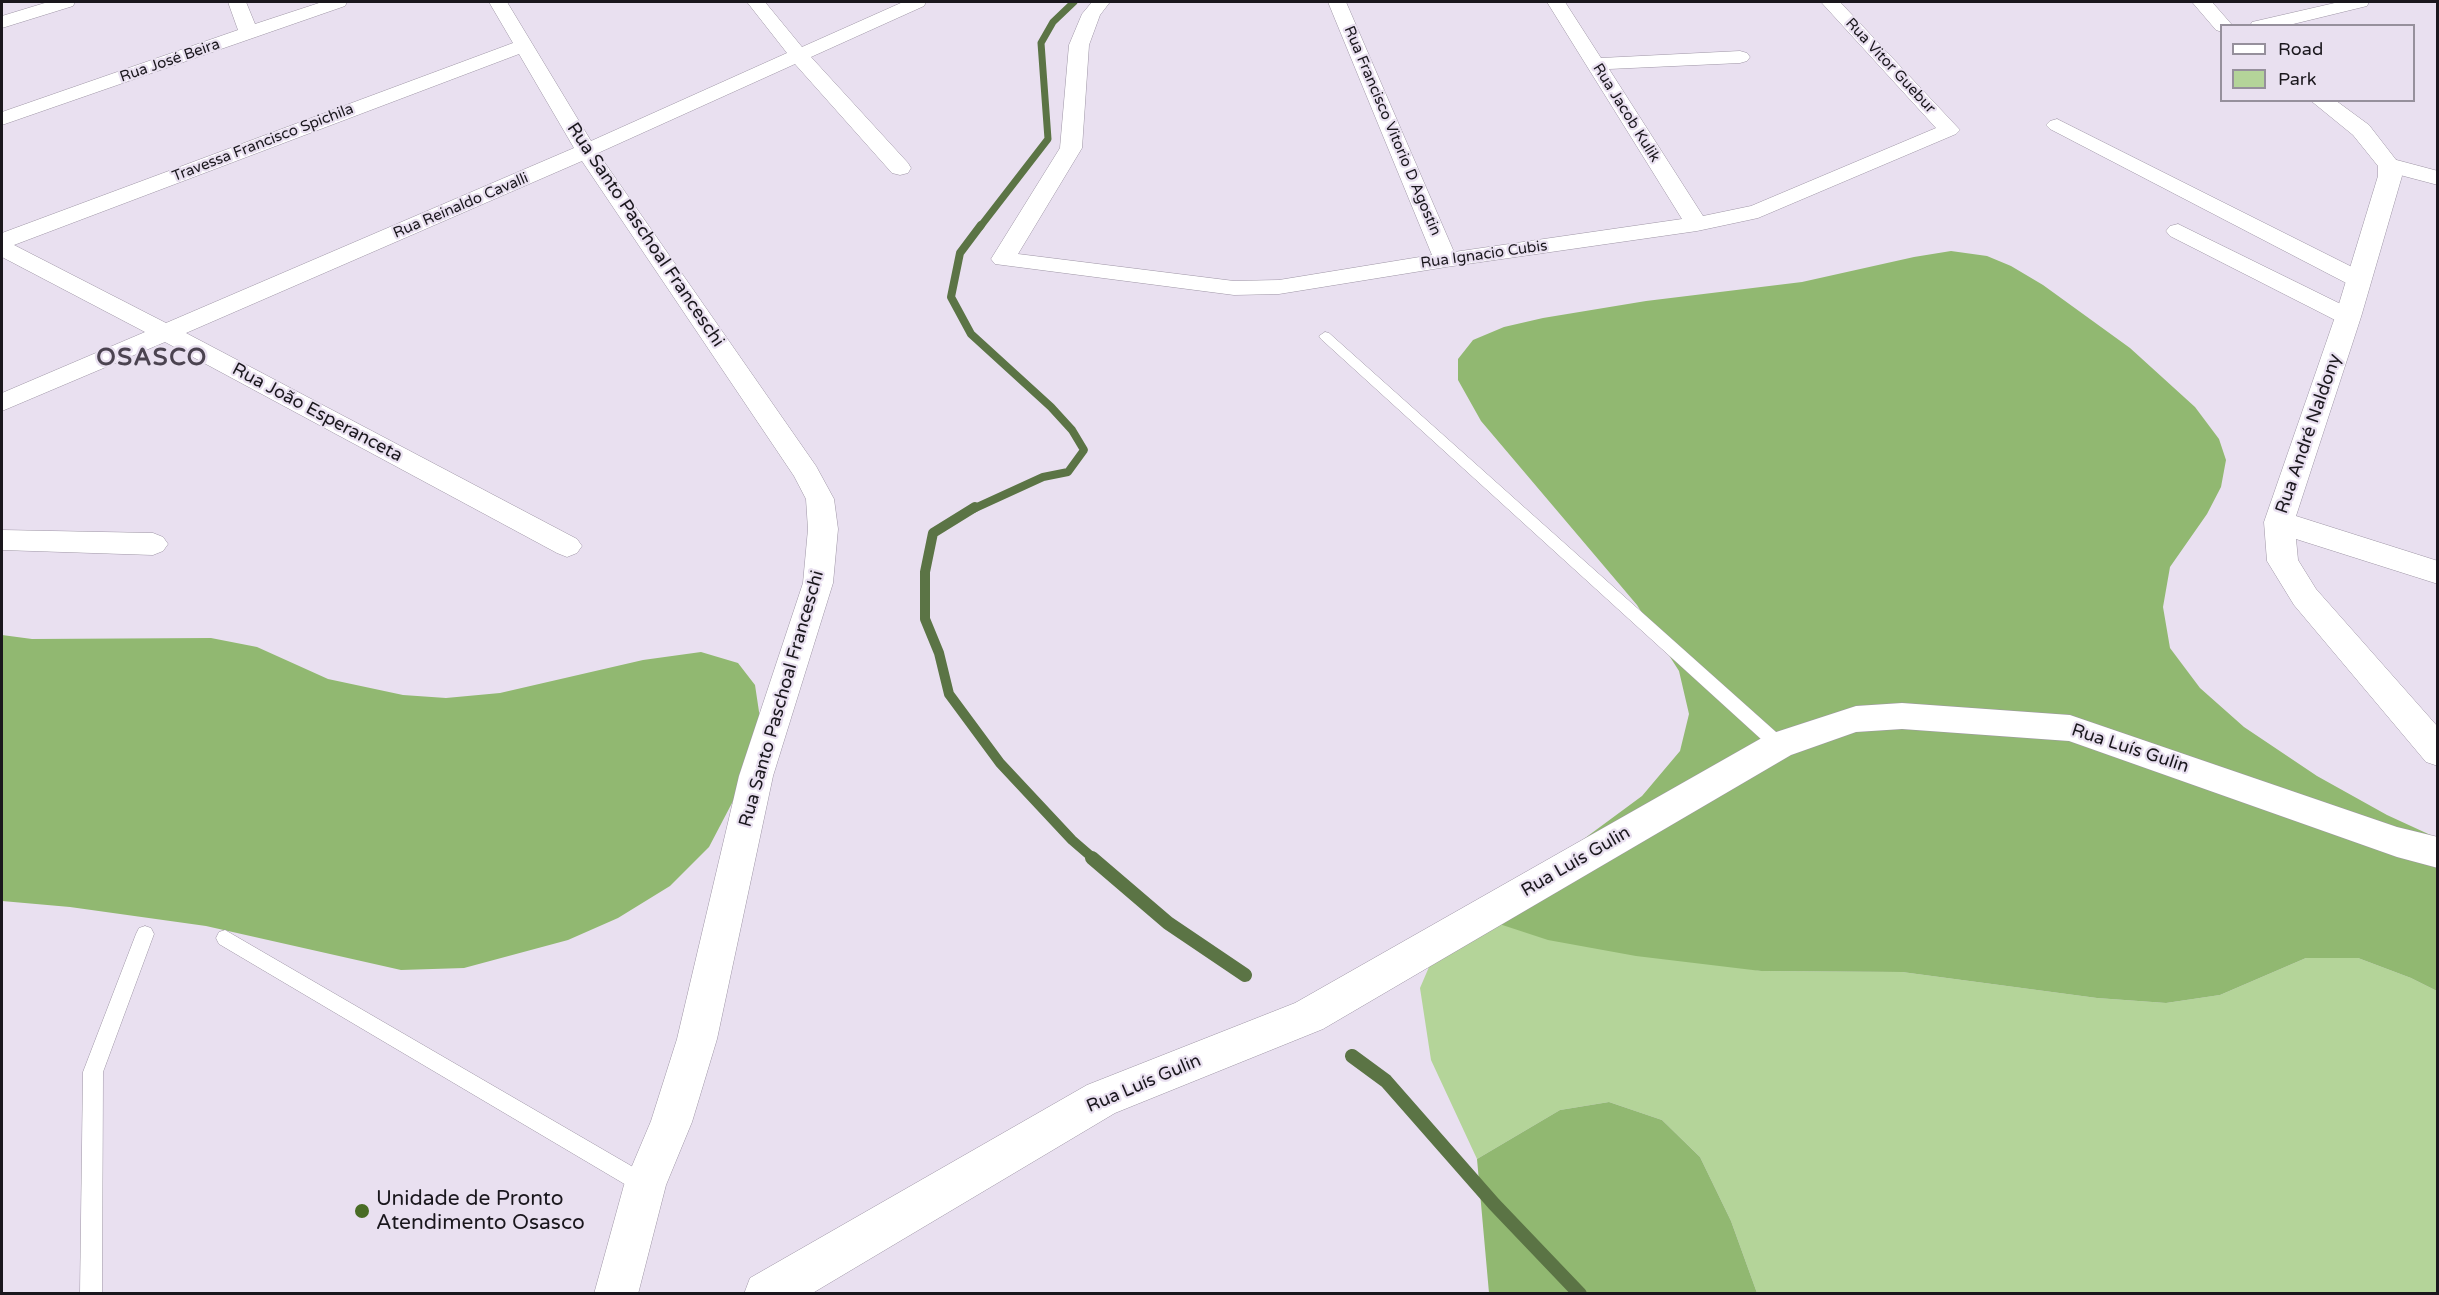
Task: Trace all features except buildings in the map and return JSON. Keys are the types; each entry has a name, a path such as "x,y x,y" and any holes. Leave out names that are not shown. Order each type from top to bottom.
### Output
{"main road":[{"path":"2202,2 2221,24"},
{"path":"2323,102 2361,130 2390,165"},
{"name":"Rua André Naldony","path":"2390,165 2390,176 2348,317 2279,522 2283,561 2305,597 2438,752"},
{"path":"2279,522 2438,573"}],"street":[{"path":"2,22 66,2"},
{"path":"237,2 249,33"},
{"name":"Rua José Beira","path":"2,119 338,2"},
{"name":"Rua Santo Paschoal Franceschi","path":"498,2 586,151 806,473 820,499 823,529 818,583 756,776 697,1039 670,1122 645,1185 616,1293"},
{"path":"756,2 799,56 900,168"},
{"name":"Rua Reinaldo Cavalli","path":"2,403 586,151 917,2"},
{"name":"Rua Ignacio Cubis","path":"1101,2 1091,14 1079,45 1071,148 1003,259 1234,288 1279,287 1446,260 1697,224 1758,211 1949,130"},
{"name":"Rua Francisco Vitorio D Agostin","path":"1337,2 1446,260"},
{"name":"Rua Jacob Kulik","path":"1556,2 1697,224"},
{"name":"Rua Vitor Guebur","path":"1830,2 1949,130"},
{"path":"2267,24 2360,2"},
{"name":"Travessa Francisco Spichila","path":"2,241 525,45"},
{"path":"1596,64 1740,57"},
{"path":"2057,125 2359,280"},
{"path":"2390,165 2438,178"},
{"path":"2178,231 2348,317"},
{"name":"Rua João Esperanceta","path":"2,248 567,546"},
{"path":"2,540 153,544"},
{"name":"Rua Luís Gulin","path":"766,1293 812,1269 1101,1100 1309,1016 1779,745 1856,718 1902,716 2070,728 2397,842 2438,853"}],"lane":[{"path":"1325,336 1779,745"},
{"path":"91,1293 93,1072 145,934"},
{"path":"225,938 645,1185"}],"green space":[{"path":"1951,251 1987,256 2011,266 2043,285 2130,348 2195,407 2219,439 2226,460 2221,487 2207,514 2170,567 2163,607 2170,648 2200,688 2244,727 2317,776 2387,815 2437,838 2437,991 2411,978 2358,958 2306,958 2220,995 2166,1003 2097,998 1902,972 1761,971 1636,956 1548,940 1478,917 1642,796 1680,751 1689,714 1679,671 1637,605 1481,421 1458,380 1458,359 1473,340 1504,327 1543,318 1646,301 1802,282"},
{"path":"2,635 32,639 211,638 257,647 328,679 403,695 446,698 500,693 643,660 701,652 738,663 755,685 761,725 755,759 709,847 670,886 618,918 568,940 464,968 401,970 206,926 70,907 2,901"},
{"path":"1478,917 1761,971 1902,972 2097,998 2166,1003 2220,995 2306,958 2358,958 2411,978 2437,991 2437,1293 1757,1293 1731,1221 1700,1157 1662,1120 1609,1102 1560,1110 1477,1159 1431,1060 1420,988 1432,960"},
{"path":"1609,1102 1662,1120 1700,1157 1731,1221 1757,1293 1489,1293 1477,1159 1560,1110"}],"waterway":[{"path":"980,227 1048,139 1041,43 1053,22 1074,2"},
{"path":"973,509 1043,477 1068,472 1084,450 1072,430 1051,407 971,334 951,297 960,253 981,225"},
{"path":"975,507 933,533 925,572 925,619 939,653 949,694 1000,763 1072,840 1094,859"},
{"path":"1092,858 1168,923 1245,975"},
{"path":"1352,1056 1386,1081 1494,1204 1580,1294"}],"place":[{"name":"Unidade de Pronto Atendimento Osasco","path":"362,1211"}],"district":[{"name":"OSASCO","path":"152,359"}]}
